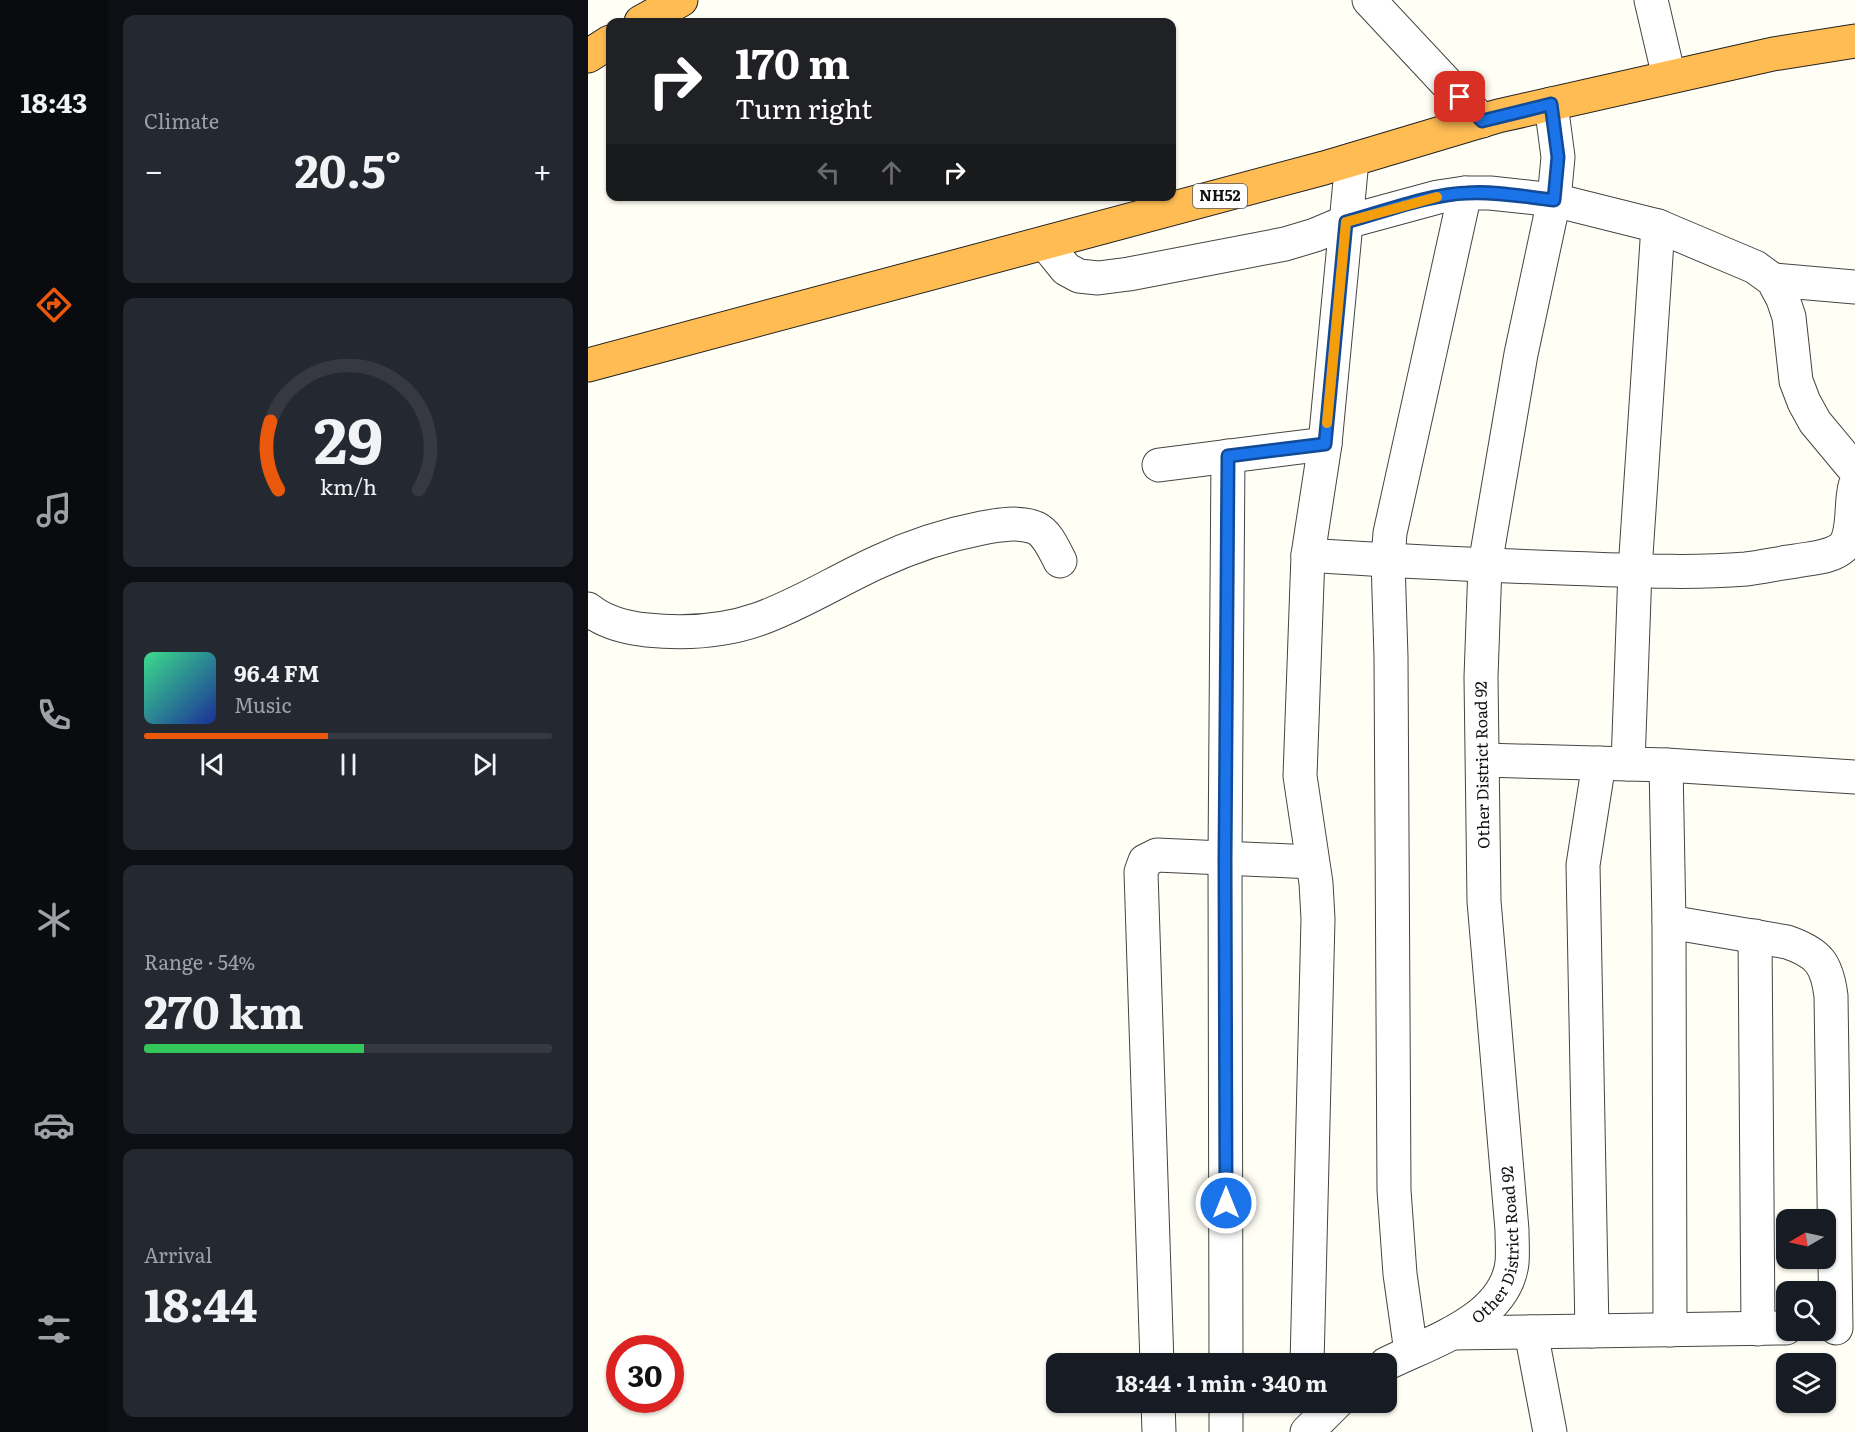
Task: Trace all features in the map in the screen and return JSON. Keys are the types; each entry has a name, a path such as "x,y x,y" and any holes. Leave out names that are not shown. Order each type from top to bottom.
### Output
{"highway":[{"path":"648,18 681,0"},
{"name":"NH52","path":"588,365 1352,160 1482,121 1773,54 1855,41"},
{"path":"588,56 606,45"}],"street":[{"path":"1369,0 1482,121"},
{"path":"1651,0 1669,77"},
{"name":"Other District Road 92","path":"1399,1358 1452,1333 1485,1312 1502,1292 1512,1264 1512,1230 1484,901 1481,677 1485,565 1521,354 1554,200 1558,157 1551,104"},
{"path":"1307,1353 1318,959 1318,919 1300,776 1308,555 1325,444 1352,160"},
{"path":"1399,1358 1400,1274 1394,1190 1391,657 1388,560 1390,533 1465,193"},
{"path":"1045,243 1066,269 1079,276 1098,278 1285,244 1346,222 1438,197 1465,193 1490,193 1554,200 1658,226 1755,267 1773,280 1789,317 1796,381 1804,402 1815,422 1855,470"},
{"path":"1592,1331 1583,865 1614,764 1635,570 1658,226"},
{"path":"1773,280 1855,287"},
{"path":"1159,465 1325,444"},
{"path":"1226,1353 1225,860 1228,456"},
{"path":"1308,555 1485,565 1635,570 1709,571 1758,567 1835,553 1845,546 1853,545 1852,495 1855,486"},
{"path":"588,609 595,615 630,628 676,633 728,629 813,596 876,562 908,549 948,534 1000,524 1022,525 1037,529 1050,542 1060,561"},
{"path":"1483,760 1666,765 1855,777"},
{"path":"1666,765 1669,922 1670,1330"},
{"path":"1156,1353 1141,872 1145,861 1157,855 1225,860 1312,861"},
{"path":"1669,922 1787,942 1804,948 1818,959 1828,974 1831,1008 1839,1328"},
{"path":"1452,1333 1772,1329 1755,936"},
{"path":"1531,1332 1550,1432"},
{"path":"1158,1413 1159,1432"},
{"path":"1226,1413 1226,1432"},
{"path":"1306,1413 1306,1432"},
{"path":"1306,1432 1326,1413"}],"slow traffic":[{"path":"1327,423 1346,222 1437,197"}],"route":[{"path":"1226,1203 1225,860 1228,456 1325,444 1346,222 1438,197 1465,193 1490,193 1554,200 1558,157 1551,104 1482,121 1460,97"}]}
